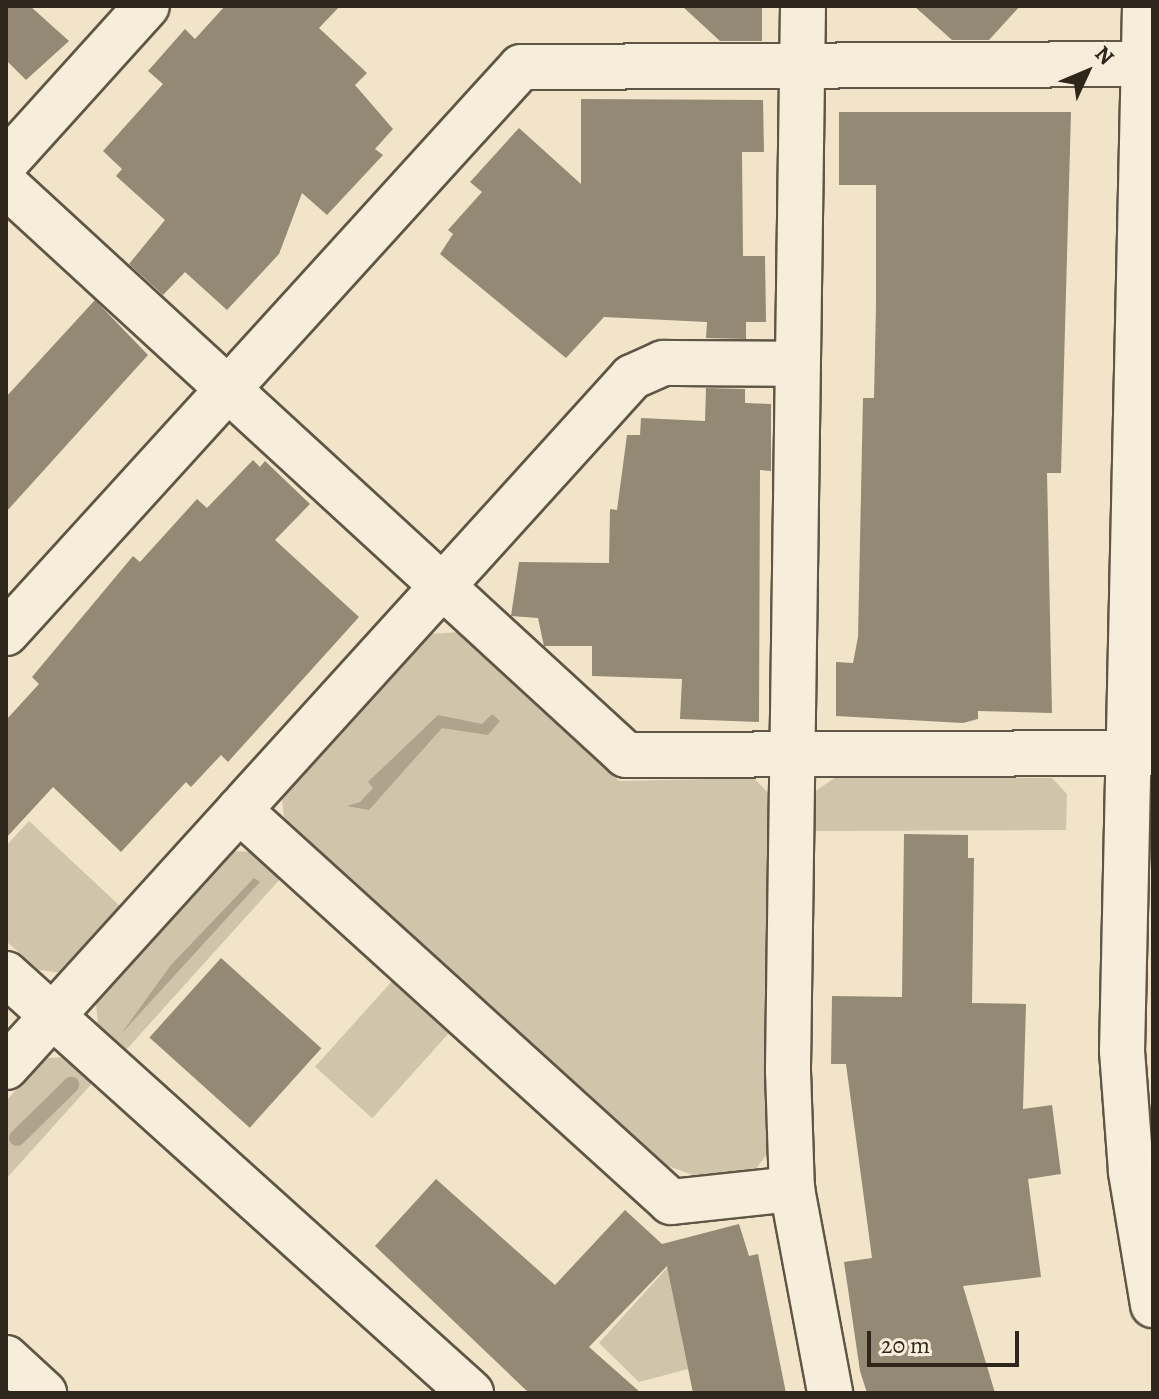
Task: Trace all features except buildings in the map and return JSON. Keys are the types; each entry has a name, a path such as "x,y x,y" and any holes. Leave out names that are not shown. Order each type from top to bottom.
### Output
{"street":[{"path":"6,162 147,6"},
{"path":"803,6 791,757 792,1189 830,1393"},
{"path":"1145,6 1141,753 1124,1105 1153,1305"},
{"path":"6,633 521,67 1147,65"},
{"path":"6,185 626,755 791,757 1141,753"},
{"path":"6,1067 632,377 663,363 797,364"},
{"path":"239,810 671,1202 792,1189"},
{"path":"6,974 471,1393"},
{"path":"6,1358 44,1393"}],"shaded area":[{"path":"459,632 619,781 754,778 769,794 768,1153 755,1170 693,1175 668,1166 284,819 282,796 430,634"},
{"path":"492,714 500,721 488,735 442,728 369,810 347,806 360,802 373,788 368,782 438,715 482,724"},
{"path":"836,777 1052,778 1067,794 1066,830 813,831 814,792"},
{"path":"29,821 121,907 63,973 39,970 6,941 6,846"},
{"path":"232,851 253,852 281,878 126,1050 98,1025 96,1002"},
{"path":"254,878 260,882 121,1034 171,965"},
{"path":"394,979 451,1031 372,1118 315,1067"},
{"path":"69,1057 95,1080 6,1179 6,1101 45,1058"},
{"path":"685,1248 681,1335 688,1369 639,1382 599,1343"}],"waterway":[{"path":"17,1138 71,1085"}]}
